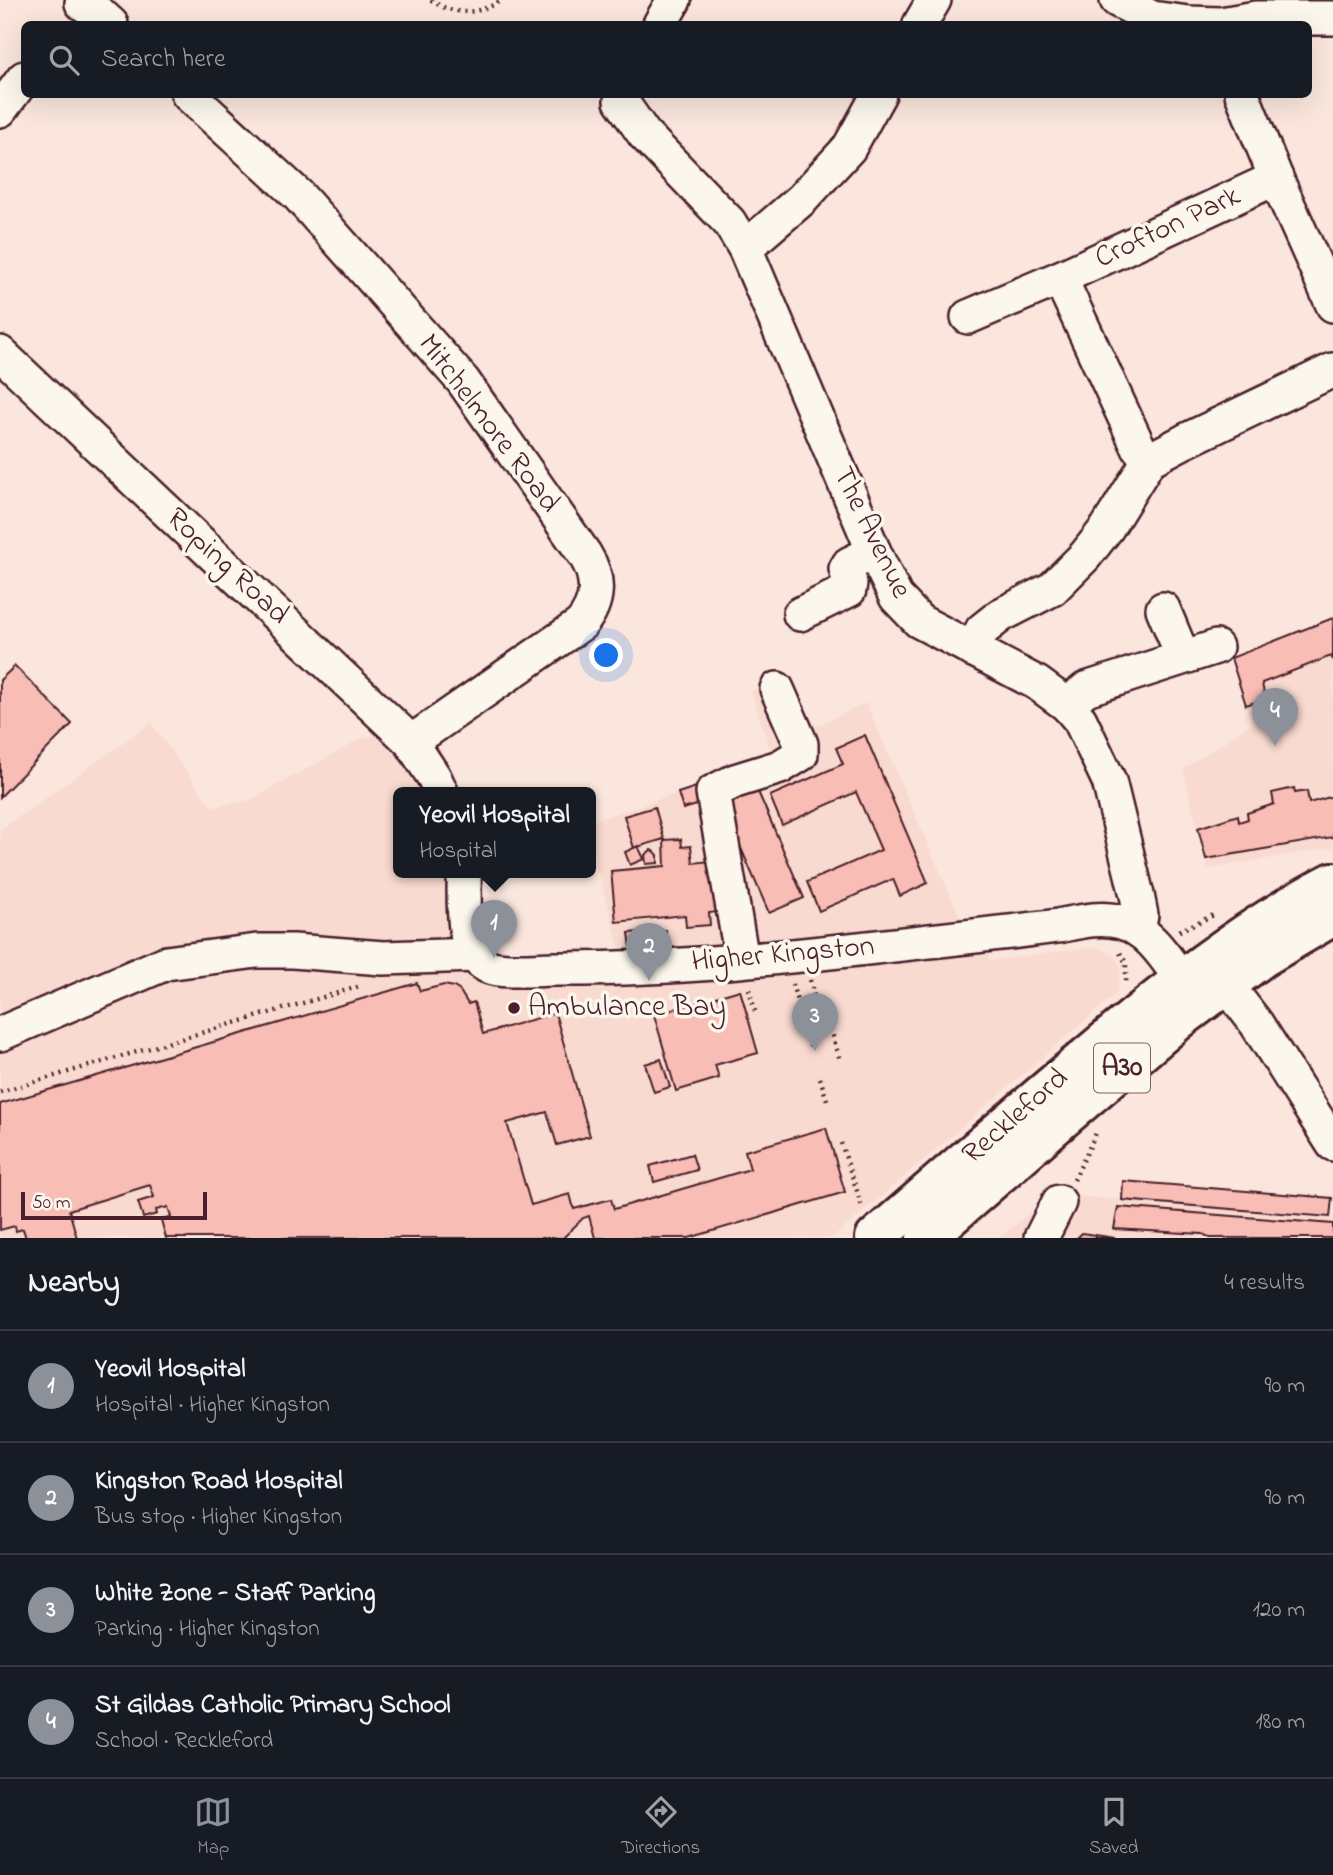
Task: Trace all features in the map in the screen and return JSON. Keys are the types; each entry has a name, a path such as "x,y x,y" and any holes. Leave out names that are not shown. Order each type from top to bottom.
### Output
{"main road":[{"name":"Reckleford","path":"871,1228 1181,979 1243,934 1333,882"},
{"name":"Reckleford","path":"926,1238 1180,1019 1262,958 1333,916"}],"street":[{"path":"662,21 674,0"},
{"path":"922,21 934,0"},
{"path":"1117,0 1152,18 1186,21"},
{"path":"78,9 101,15 108,21"},
{"path":"1238,21 1256,18 1333,18"},
{"path":"0,110 21,82"},
{"name":"Mitchelmore Road","path":"192,98 299,195 463,381 585,555 594,574 596,585 593,606 582,624 411,742"},
{"name":"The Avenue","path":"621,98 644,134 729,222 746,248 874,552 896,597 919,621 1037,683 1067,705 1080,720 1109,781 1130,863 1141,915 1128,940"},
{"path":"746,248 802,199 849,148 877,98"},
{"name":"Crofton Park","path":"1244,98 1333,305"},
{"name":"Crofton Park","path":"968,317 1060,278 1276,178"},
{"name":"Crofton Park","path":"1060,278 1139,448 1149,460"},
{"name":"Roping Road","path":"0,353 411,742 438,787"},
{"path":"973,650 982,630 1001,615 1052,589 1085,556 1107,528 1149,460 1333,370"},
{"path":"800,614 849,590 850,583 845,569 849,564 874,552"},
{"path":"1163,609 1183,657"},
{"path":"1067,705 1086,689 1216,647"},
{"path":"745,972 713,792 735,781 780,767 801,754 802,744 777,689"},
{"path":"464,878 466,928 476,956"},
{"name":"Higher Kingston","path":"0,1034 166,963 257,951 383,958 476,956 488,966 506,969 620,968 745,972 1098,919 1122,922 1128,940 1158,948 1181,979"},
{"path":"1226,984 1256,1023 1333,1144"},
{"path":"1041,1238 1059,1202"}],"path":[{"path":"431,0 452,11 471,12 491,8 502,0"},
{"path":"1124,990 1127,982 1128,940"},
{"path":"808,969 815,1000 822,1003 840,1060"},
{"path":"745,972 756,1015"},
{"path":"0,1092 372,983"},
{"path":"791,984 812,1050"},
{"path":"820,1078 827,1100"},
{"path":"1059,1202 1073,1181 1102,1122"},
{"path":"841,1143 871,1228"}],"shaded area":[{"path":"1333,618 1333,847 1208,869 1183,769 1252,723 1231,658"},
{"path":"783,676 808,730 866,703 962,922 988,953 989,961 1095,947 1112,954 1121,966 1117,993 833,1238 0,1238 0,830 151,723 212,807 251,800 360,739 414,724 453,787 393,787 393,878 480,878 482,929 489,940 509,951 621,953 596,864 596,820 774,761 751,691"},
{"path":"1053,1194 1333,1217 1333,1238 999,1238"}],"building":[{"path":"1333,618 1333,660 1331,656 1262,683 1265,699 1246,705 1231,658"},
{"path":"15,666 72,724 0,797 0,680"},
{"path":"865,735 928,883 900,896 893,879 819,911 807,882 881,850 856,792 782,825 770,796 843,764 836,748"},
{"path":"699,786 704,803 683,809 678,793"},
{"path":"756,787 804,898 769,913 721,802"},
{"path":"1294,788 1295,793 1307,791 1309,803 1333,796 1333,837 1206,859 1198,828 1238,815 1239,822 1248,819 1247,813 1274,804 1272,793"},
{"path":"655,807 664,839 634,848 624,816"},
{"path":"681,839 682,847 691,846 693,863 720,860 725,911 709,913 710,925 686,927 685,915 616,922 611,871 665,866 664,840"},
{"path":"638,846 644,859 630,865 625,852"},
{"path":"651,850 658,855 658,863 646,864 645,855"},
{"path":"666,930 667,944 631,948 629,933"},
{"path":"417,983 420,991 444,985 460,991 468,1004 474,1002 483,1034 555,1013 590,1136 557,1145 547,1112 507,1123 531,1205 570,1194 574,1209 611,1199 614,1209 750,1169 745,1151 826,1128 845,1192 689,1238 595,1238 589,1216 583,1218 563,1238 166,1238 161,1220 171,1217 168,1207 143,1218 138,1202 154,1197 150,1185 69,1210 77,1238 26,1238 23,1229 16,1231 15,1226 0,1230 0,1104"},
{"path":"740,990 758,1053 715,1065 719,1078 676,1091 654,1015"},
{"path":"661,1059 670,1087 654,1092 645,1064"},
{"path":"692,1154 697,1170 654,1182 650,1166"},
{"path":"1123,1181 1332,1198 1330,1217 1122,1200"},
{"path":"1118,1207 1333,1224 1333,1238 1210,1238 1203,1234 1114,1229"},
{"path":"1082,1233 1115,1238 1077,1238"}],"place":[{"name":"St Gildas Catholic Primary School","path":"1275,746"},
{"name":"Yeovil Hospital","path":"494,958"},
{"name":"Kingston Road Hospital","path":"649,981"},
{"name":"Ambulance Bay","path":"514,1008"},
{"name":"White Zone - Staff Parking","path":"815,1051"}]}
